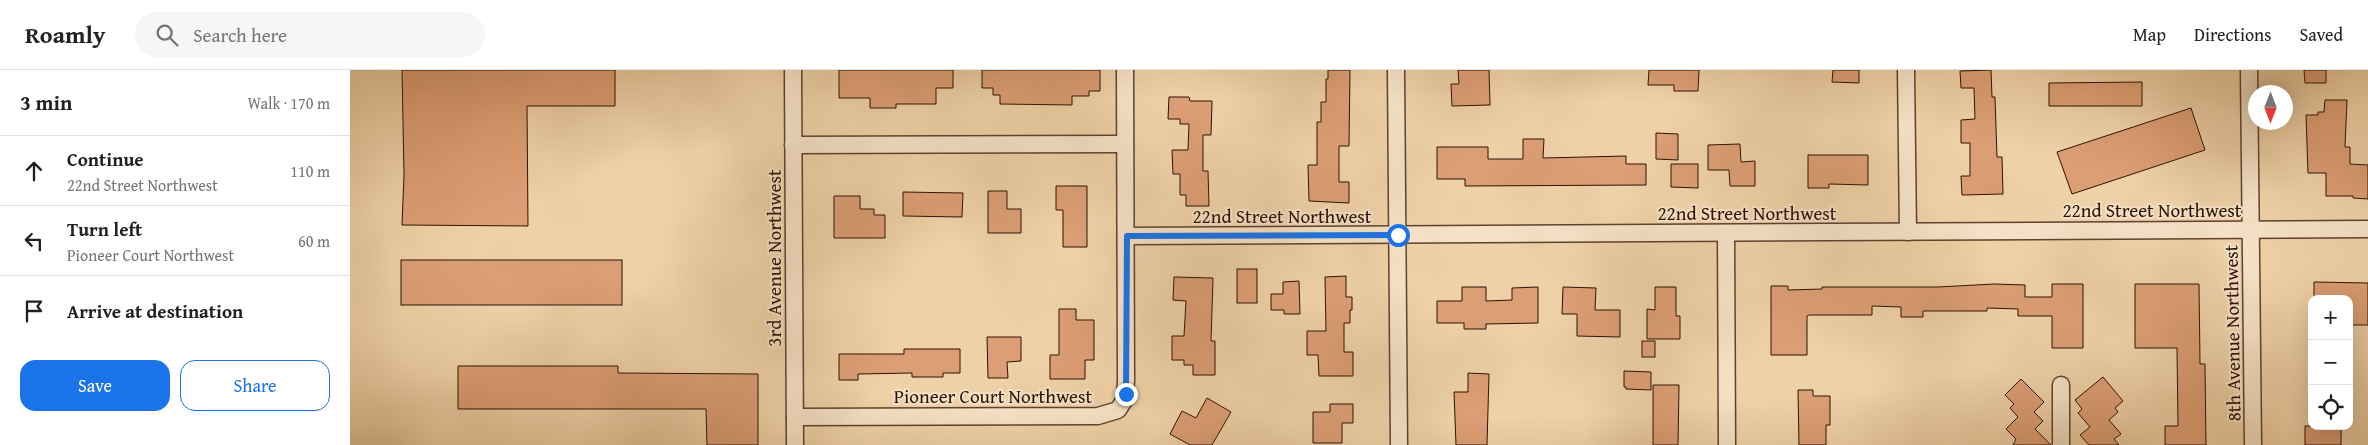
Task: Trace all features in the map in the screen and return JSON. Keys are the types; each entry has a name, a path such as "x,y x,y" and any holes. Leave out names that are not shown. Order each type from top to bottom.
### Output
{"street":[{"name":"3rd Avenue Northwest","path":"793,70 795,445"},
{"name":"Pioneer Court Northwest","path":"794,418 1098,416 1118,410 1126,394 1125,70"},
{"path":"1396,70 1399,445"},
{"path":"1906,70 1908,232"},
{"name":"8th Avenue Northwest","path":"2249,70 2253,445"},
{"path":"793,145 1125,144"},
{"name":"22nd Street Northwest","path":"1127,236 2368,229"},
{"path":"1726,233 1727,445"},
{"path":"2061,385 2062,445"}],"building":[{"path":"402,70 615,70 615,106 527,106 528,226 402,225 404,175"},
{"path":"839,70 953,70 953,88 936,88 936,104 896,104 896,108 870,108 870,98 839,98"},
{"path":"982,70 1100,70 1100,91 1089,91 1089,96 1072,96 1072,105 1000,104 1000,95 993,95 993,88 982,88"},
{"path":"1328,70 1350,70 1349,146 1339,146 1339,182 1349,182 1349,203 1309,201 1308,165 1317,165 1317,122 1321,122 1321,102 1326,102"},
{"path":"1458,70 1489,70 1490,105 1452,106 1451,84 1459,84"},
{"path":"1649,70 1699,70 1698,91 1674,91 1674,85 1648,85"},
{"path":"1833,70 1859,70 1859,83 1832,82"},
{"path":"1991,70 1992,97 1995,97 1997,157 2002,157 2003,194 1962,195 1961,176 1970,176 1970,143 1961,143 1961,120 1975,119 1974,88 1961,88 1960,71"},
{"path":"2304,70 2326,70 2326,83 2305,83"},
{"path":"2142,82 2142,106 2049,106 2049,83"},
{"path":"1169,97 1189,97 1190,101 1212,101 1211,135 1203,135 1203,171 1208,171 1209,206 1186,206 1186,195 1180,195 1180,174 1173,174 1172,150 1188,150 1189,124 1180,124 1180,119 1168,119"},
{"path":"2325,100 2347,100 2345,147 2350,147 2350,164 2368,165 2368,199 2353,198 2353,196 2326,196 2326,173 2308,173 2306,115 2318,115 2318,112 2324,112"},
{"path":"2191,108 2205,150 2072,194 2057,152"},
{"path":"1656,133 1678,134 1678,160 1656,159"},
{"path":"1523,139 1544,139 1543,158 1626,156 1626,164 1646,164 1646,185 1465,186 1465,179 1437,179 1437,147 1488,147 1488,159 1523,159"},
{"path":"1740,144 1741,162 1755,161 1755,186 1730,186 1729,170 1708,170 1708,145"},
{"path":"1808,155 1868,155 1868,185 1829,184 1829,188 1808,188"},
{"path":"1671,164 1698,164 1698,188 1671,187"},
{"path":"1056,186 1087,186 1087,247 1063,247 1063,210 1056,210"},
{"path":"988,191 1007,191 1007,209 1021,209 1021,233 988,233"},
{"path":"903,192 963,193 962,217 903,216"},
{"path":"834,196 860,196 860,209 874,209 874,215 885,215 885,238 834,238"},
{"path":"401,260 622,260 622,305 401,305"},
{"path":"1237,269 1257,269 1257,303 1237,303"},
{"path":"1346,276 1346,297 1352,297 1352,310 1350,310 1350,323 1344,323 1344,352 1353,352 1353,376 1319,376 1318,355 1307,355 1307,331 1326,331 1325,277"},
{"path":"1174,277 1213,278 1211,341 1215,341 1215,375 1193,375 1193,365 1184,365 1184,360 1172,360 1172,336 1184,336 1186,301 1173,300"},
{"path":"1299,281 1300,314 1284,314 1284,310 1271,310 1271,294 1283,294 1283,282"},
{"path":"2314,282 2368,283 2368,325 2353,325 2353,295 2314,295"},
{"path":"1994,284 2025,285 2025,297 2052,297 2052,284 2083,284 2083,348 2052,348 2052,316 2018,316 2018,309 1987,308 1987,311 1923,311 1923,317 1901,317 1901,307 1872,306 1872,315 1809,315 1807,316 1807,355 1771,355 1771,286 1788,286 1788,290 1822,289 1822,287 1938,287"},
{"path":"2135,284 2199,284 2200,364 2205,364 2206,445 2165,445 2165,426 2178,426 2177,348 2135,348"},
{"path":"1462,287 1486,287 1486,301 1512,300 1512,288 1538,287 1538,323 1486,324 1486,329 1464,329 1464,323 1437,323 1437,301 1462,301"},
{"path":"1563,287 1596,288 1595,310 1620,310 1620,337 1577,336 1577,314 1562,314"},
{"path":"1655,287 1676,287 1676,316 1680,316 1680,339 1647,339 1647,309 1655,310"},
{"path":"1059,309 1076,309 1076,320 1094,320 1094,360 1085,360 1085,379 1050,379 1050,355 1059,355"},
{"path":"987,337 1021,337 1021,361 1007,362 1008,378 988,378"},
{"path":"1642,341 1655,341 1655,357 1642,357"},
{"path":"904,349 960,349 960,373 943,373 943,377 912,377 912,373 858,374 858,380 839,380 839,354 904,354"},
{"path":"458,366 618,366 618,373 758,374 758,445 707,445 706,409 458,409"},
{"path":"1624,371 1651,372 1651,390 1626,389 1624,387"},
{"path":"1468,373 1489,374 1487,445 1456,445 1454,392 1468,392"},
{"path":"2103,377 2123,401 2115,408 2118,412 2109,420 2121,434 2114,439 2119,445 2089,445 2080,435 2090,427 2078,413 2082,409 2075,400"},
{"path":"2021,379 2044,402 2034,412 2043,421 2035,429 2051,445 2013,445 2016,439 2006,429 2018,417 2010,408 2014,404 2005,395"},
{"path":"1653,385 1679,385 1678,445 1653,445"},
{"path":"1798,390 1813,390 1813,396 1830,396 1830,425 1826,425 1826,445 1799,445"},
{"path":"1207,398 1231,412 1212,445 1190,445 1170,434 1182,411 1196,418"},
{"path":"1330,404 1353,404 1353,423 1342,423 1342,443 1313,443 1313,412 1330,412"},
{"path":"2305,426 2308,426 2308,430 2341,430 2341,445 2305,445"}],"route":[{"path":"1126,394 1127,236 1398,235"}]}
